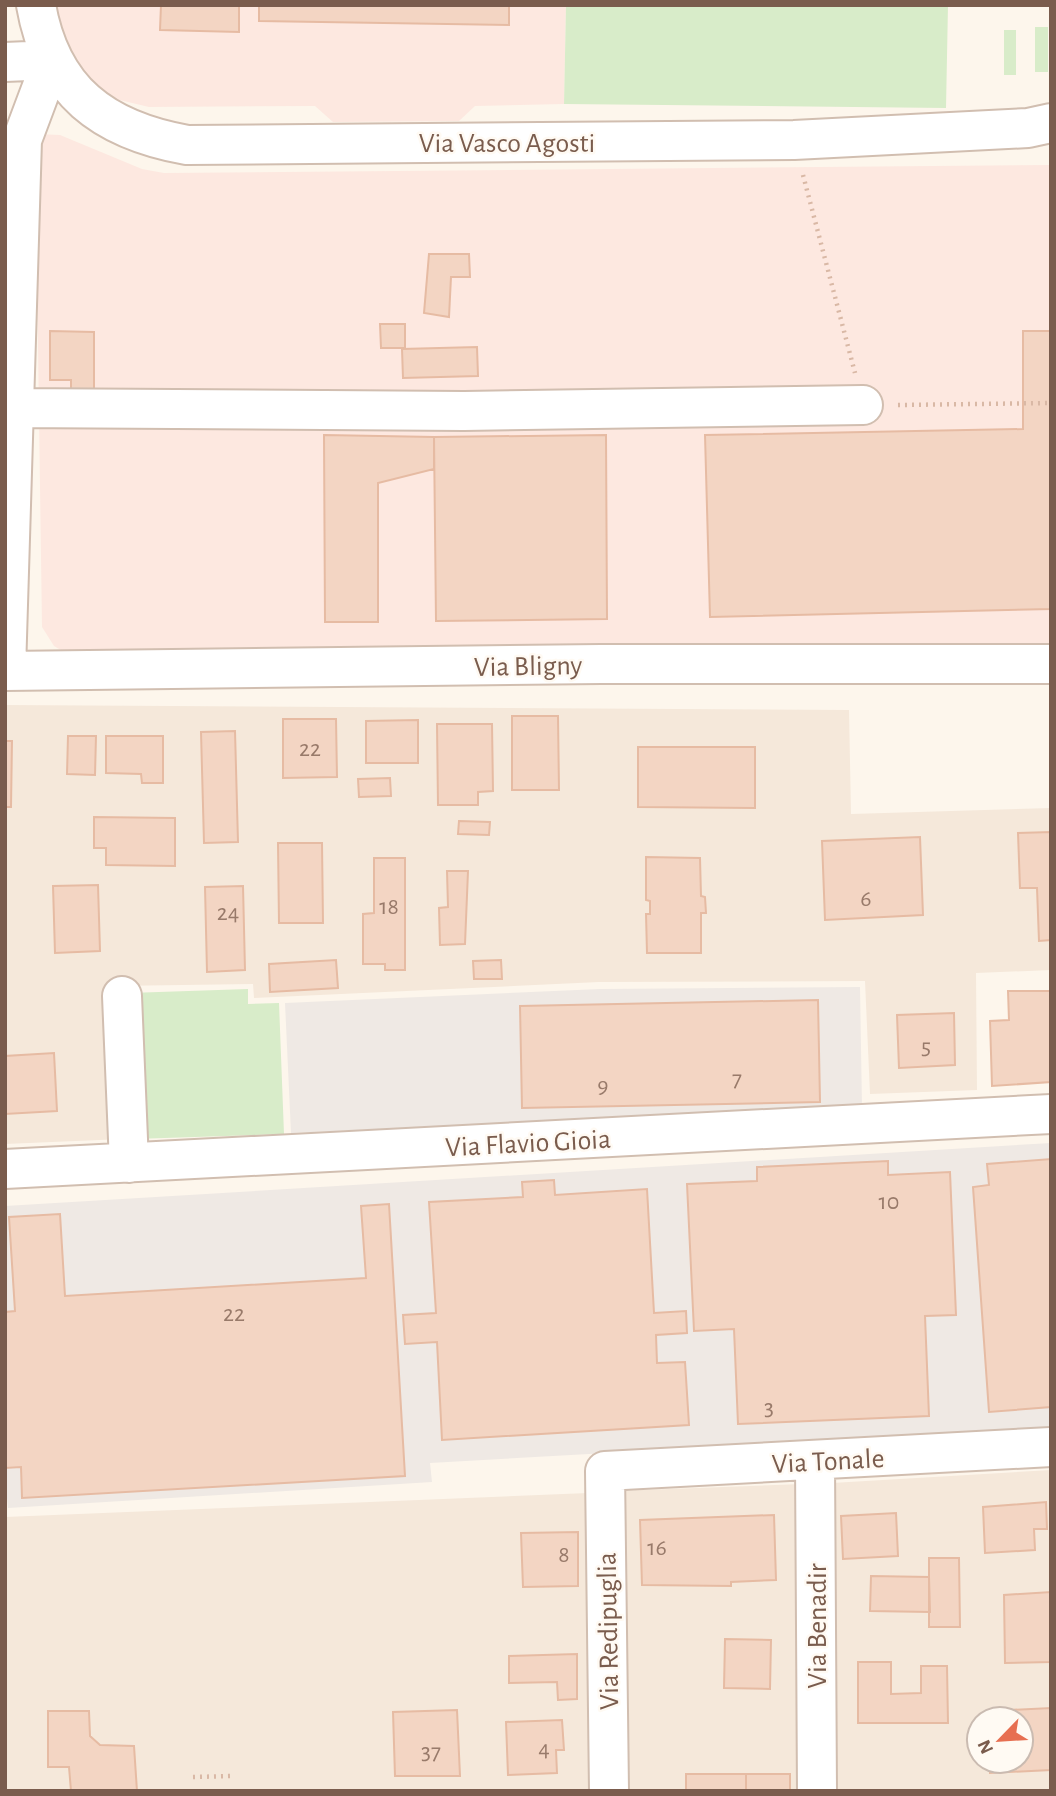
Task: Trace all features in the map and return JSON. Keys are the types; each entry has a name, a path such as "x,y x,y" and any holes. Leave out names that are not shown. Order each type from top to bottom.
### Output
{"street":[{"name":"Via Vasco Agosti","path":"36,5 41,32 52,60 67,84 105,117 155,139 187,145 794,140 1028,128 1051,123"},
{"path":"5,62 52,60 22,140 11,397 6,671"},
{"path":"11,397 464,411 863,405"},
{"name":"Via Bligny","path":"6,671 601,664 1051,664"},
{"path":"122,996 129,1163"},
{"name":"Via Flavio Gioia","path":"5,1169 1051,1114"},
{"name":"Via Tonale","path":"605,1471 815,1462 1051,1447"},
{"name":"Via Benadir","path":"815,1462 817,1791"},
{"name":"Via Redipuglia","path":"605,1471 609,1791"}],"path":[{"path":"794,140 863,405 1051,403"},
{"path":"192,1777 231,1776"}],"shaded area":[{"path":"57,5 566,5 564,104 475,106 459,121 333,122 315,106 149,107 107,97 76,69 55,26"},
{"path":"35,134 60,135 142,169 164,173 1051,165 1051,648 71,656 54,646 42,627"},
{"path":"5,705 849,710 851,814 1051,808 1051,970 976,973 977,1090 870,1094 865,981 599,982 254,998 253,984 112,986 123,1139 5,1144"},
{"path":"860,987 862,1107 291,1133 285,1003 600,989"},
{"path":"1051,1143 1051,1428 430,1463 432,1482 8,1508 5,1478 5,1206"},
{"path":"1051,1470 1051,1790 825,1791 832,1483"},
{"path":"802,1484 803,1791 618,1791 615,1491"},
{"path":"588,1493 593,1791 5,1791 5,1517"}],"green space":[{"path":"566,5 948,5 946,108 564,104"},
{"path":"1035,27 1048,27 1048,72 1035,72"},
{"path":"1004,30 1016,30 1016,75 1004,75"},
{"path":"248,989 248,1004 279,1003 284,1134 134,1139 129,993"}],"building":[{"path":"161,5 239,5 239,32 160,30"},
{"path":"259,5 509,5 509,25 259,21"},
{"path":"429,254 469,254 470,277 451,277 449,317 424,313"},
{"path":"380,324 405,324 405,348 381,348"},
{"path":"50,331 94,332 94,391 71,390 71,380 50,380"},
{"path":"1023,331 1051,331 1051,609 710,617 705,435 1023,429"},
{"path":"477,347 478,376 403,378 402,349"},
{"path":"324,435 434,437 434,469 378,483 378,622 325,622"},
{"path":"606,435 607,619 436,621 434,437"},
{"path":"512,716 558,716 559,790 512,790"},
{"path":"283,719 336,719 337,777 283,778"},
{"path":"418,720 418,763 366,763 366,721"},
{"path":"437,724 492,724 493,791 478,792 478,805 438,805"},
{"path":"235,731 238,842 204,843 201,732"},
{"path":"68,736 96,736 95,775 67,774"},
{"path":"106,736 163,736 163,783 142,783 141,774 106,773"},
{"path":"5,741 12,741 11,807 5,807"},
{"path":"638,747 755,747 755,808 638,807"},
{"path":"390,778 391,796 359,797 358,779"},
{"path":"94,817 175,818 175,866 106,865 106,848 94,848"},
{"path":"459,821 490,822 489,835 458,834"},
{"path":"1051,832 1051,940 1039,941 1037,888 1020,888 1018,833"},
{"path":"920,837 923,915 825,920 822,841"},
{"path":"278,843 322,843 323,923 279,923"},
{"path":"646,857 700,858 701,896 705,897 706,913 701,913 701,953 647,953 646,914 650,914 650,901 646,900"},
{"path":"374,858 405,858 405,970 385,970 385,964 363,964 363,914 374,913"},
{"path":"447,871 468,871 465,944 440,945 439,908 448,907"},
{"path":"98,885 100,951 55,953 53,886"},
{"path":"243,886 245,970 207,972 205,887"},
{"path":"336,960 338,988 270,992 269,964"},
{"path":"501,960 502,979 474,979 473,961"},
{"path":"1008,991 1051,991 1051,1082 992,1086 990,1021 1009,1020"},
{"path":"818,1000 820,1102 522,1108 520,1006"},
{"path":"954,1013 955,1065 899,1068 897,1015"},
{"path":"54,1053 57,1111 5,1114 5,1056"},
{"path":"1051,1159 1051,1407 989,1412 973,1187 989,1185 987,1164"},
{"path":"888,1161 888,1175 950,1172 956,1315 925,1316 929,1416 738,1424 734,1329 694,1331 687,1184 757,1181 757,1167"},
{"path":"554,1180 555,1195 647,1189 654,1313 686,1311 687,1333 656,1335 657,1363 685,1362 689,1425 442,1440 437,1342 405,1344 403,1315 436,1313 429,1202 523,1197 522,1182"},
{"path":"389,1204 405,1476 22,1498 21,1467 5,1468 5,1312 15,1311 9,1217 60,1214 65,1296 366,1278 361,1206"},
{"path":"1046,1502 1047,1529 1034,1529 1035,1550 985,1553 983,1507"},
{"path":"896,1513 898,1556 843,1559 841,1516"},
{"path":"774,1515 776,1580 731,1582 731,1586 642,1585 640,1520"},
{"path":"578,1532 578,1586 523,1587 521,1533"},
{"path":"929,1558 959,1558 960,1627 929,1627"},
{"path":"871,1576 929,1577 930,1612 870,1611"},
{"path":"1051,1592 1051,1662 1005,1663 1004,1595"},
{"path":"725,1639 771,1640 770,1689 724,1688"},
{"path":"577,1654 577,1699 558,1700 557,1682 509,1683 509,1656"},
{"path":"858,1662 891,1662 891,1694 921,1693 921,1666 947,1666 948,1723 858,1723"},
{"path":"1051,1708 1051,1770 1035,1771 1035,1709"},
{"path":"457,1710 460,1776 395,1776 393,1712"},
{"path":"48,1711 89,1711 90,1736 100,1745 134,1746 137,1791 71,1791 69,1767 48,1767"},
{"path":"562,1720 564,1750 556,1750 557,1773 508,1775 506,1722"},
{"path":"686,1774 746,1774 746,1791 686,1791"},
{"path":"746,1774 790,1774 790,1791 746,1791"}]}
